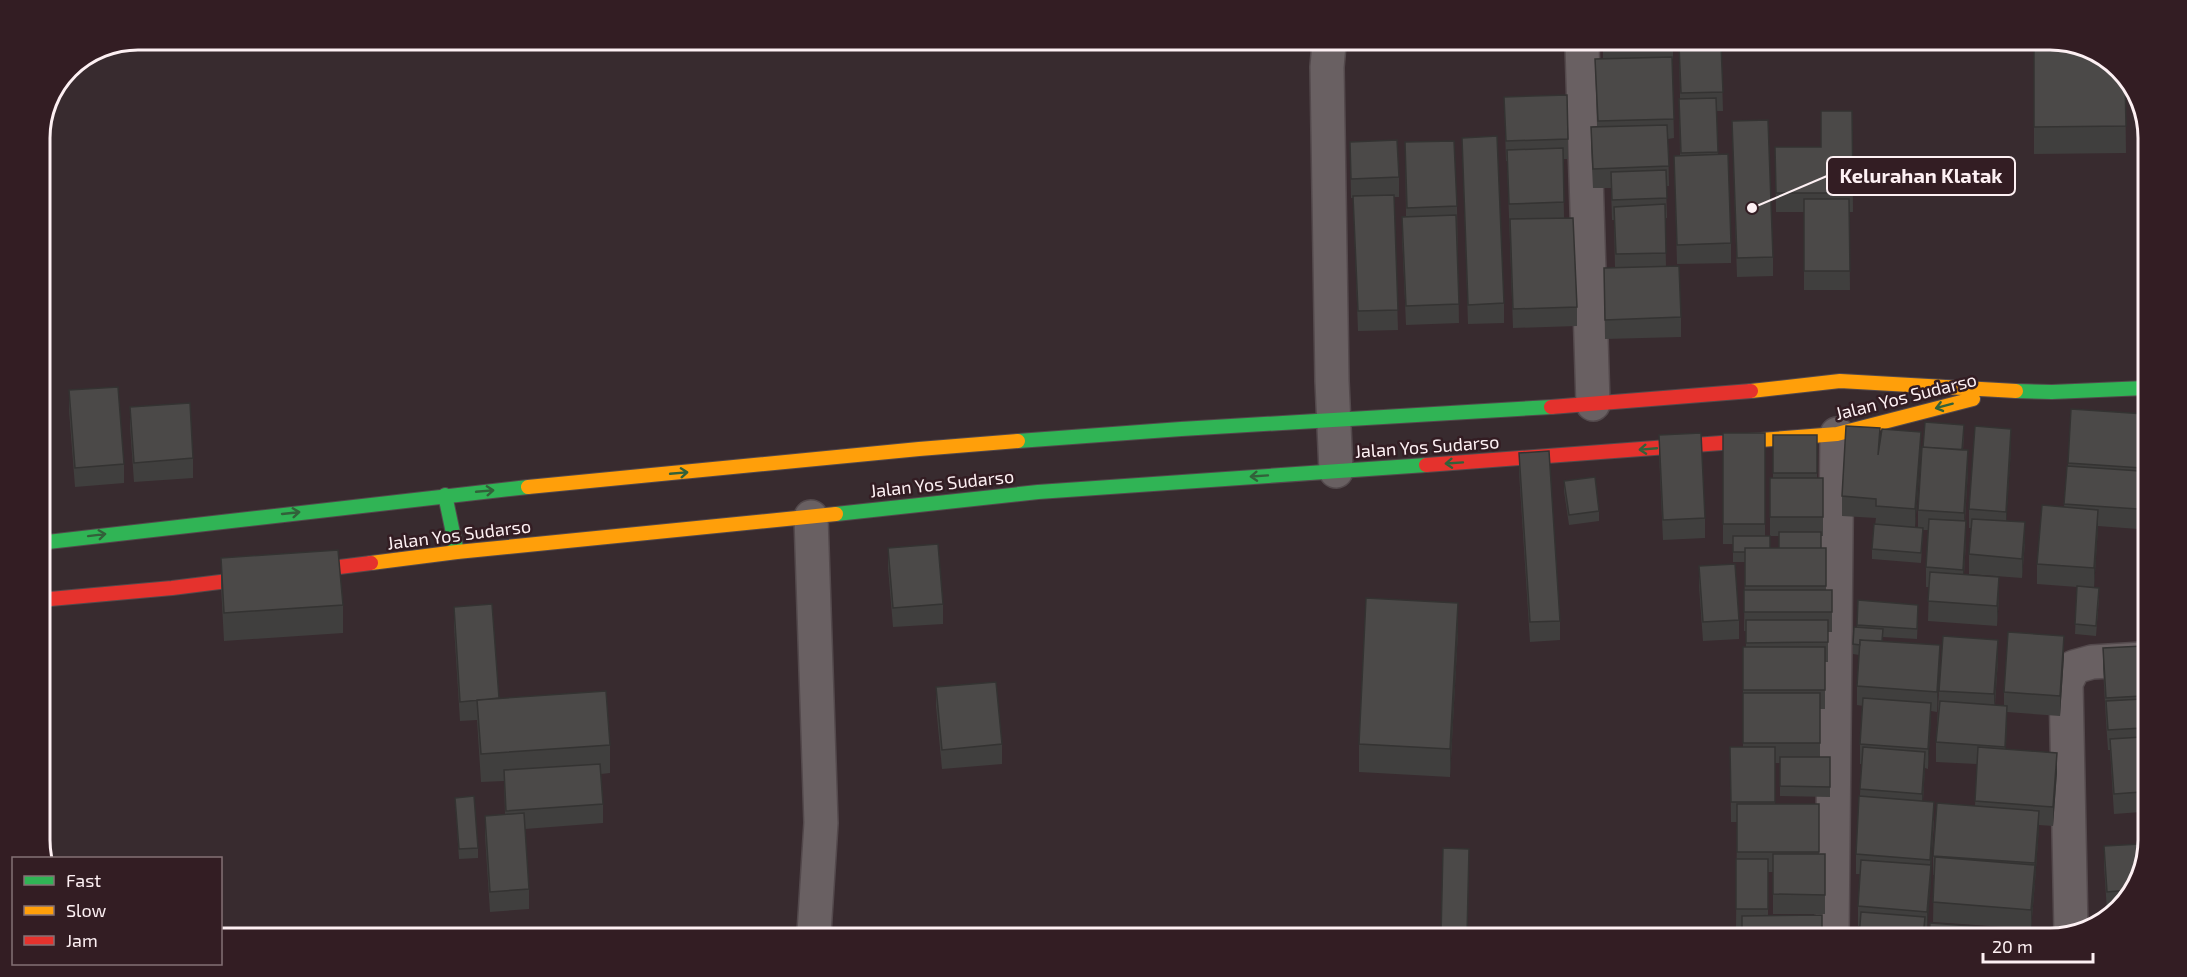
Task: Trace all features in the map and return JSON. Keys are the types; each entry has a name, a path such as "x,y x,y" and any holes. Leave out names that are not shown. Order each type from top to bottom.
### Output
{"highway":[{"name":"Jalan Yos Sudarso","path":"50,542 445,495 919,449 1181,429 1593,404 1733,393 1840,381 2001,392"},
{"path":"2001,392 2137,388"},
{"name":"Jalan Yos Sudarso","path":"50,599 172,588 457,552 1038,492 1620,452 1837,434 2001,392"},
{"path":"445,495 457,552"}],"street":[{"path":"1329,49 1328,113 1336,471"},
{"path":"1582,49 1593,404"},
{"path":"1832,928 1837,434"},
{"path":"811,517 820,823 814,928"},
{"path":"2071,925 2066,683 2074,667 2092,662 2138,659"}],"building":[{"path":"1679,49 1721,49 1723,92 1681,93"},
{"path":"2034,49 2067,51 2094,61 2112,75 2125,94 2126,126 2034,127"},
{"path":"1672,57 1674,119 1598,121 1595,59"},
{"path":"1567,95 1568,139 1506,141 1504,97"},
{"path":"1716,98 1718,152 1681,153 1679,99"},
{"path":"1821,111 1852,111 1853,193 1776,193 1775,147 1821,147"},
{"path":"1768,120 1773,257 1737,258 1732,121"},
{"path":"1667,125 1669,166 1593,169 1591,127"},
{"path":"1497,136 1504,303 1468,305 1462,138"},
{"path":"1397,140 1399,177 1351,179 1350,142"},
{"path":"1454,141 1457,206 1407,208 1405,142"},
{"path":"1563,148 1564,202 1509,204 1507,150"},
{"path":"1728,154 1731,243 1677,245 1674,156"},
{"path":"1666,170 1667,198 1612,200 1611,172"},
{"path":"1394,195 1398,310 1358,311 1353,196"},
{"path":"1804,199 1849,199 1850,271 1804,271"},
{"path":"1665,204 1666,253 1616,254 1614,207"},
{"path":"1456,215 1459,304 1406,306 1402,217"},
{"path":"1573,218 1577,307 1513,309 1510,219"},
{"path":"1679,266 1681,317 1605,320 1604,268"},
{"path":"118,387 124,464 75,468 69,390"},
{"path":"190,403 193,458 134,463 130,407"},
{"path":"2071,409 2137,413 2137,468 2068,463"},
{"path":"1925,422 1964,425 1962,450 1923,447"},
{"path":"1846,426 1880,428 1878,455 1882,429 1921,432 1915,509 1876,506 1876,499 1842,496"},
{"path":"1975,426 2011,429 2006,512 1969,509"},
{"path":"1701,433 1705,518 1663,520 1659,435"},
{"path":"1723,433 1765,433 1765,524 1723,524"},
{"path":"1773,435 1817,435 1817,473 1773,473"},
{"path":"1922,447 1968,450 1964,513 1918,510"},
{"path":"1549,451 1560,621 1530,622 1519,453"},
{"path":"2067,466 2137,471 2138,509 2064,504"},
{"path":"1595,477 1599,511 1569,515 1564,481"},
{"path":"1770,478 1823,478 1823,517 1770,517"},
{"path":"2042,505 2098,510 2094,568 2037,564"},
{"path":"1929,519 1966,521 1963,570 1926,567"},
{"path":"1972,519 2025,522 2022,559 1969,554"},
{"path":"1874,524 1923,528 1921,553 1872,549"},
{"path":"1779,532 1821,532 1821,548 1779,548"},
{"path":"1733,536 1770,536 1770,548 1745,548 1745,552 1733,552"},
{"path":"938,544 943,604 893,608 888,548"},
{"path":"1745,548 1826,548 1826,586 1745,586"},
{"path":"338,550 343,605 224,613 221,558"},
{"path":"1735,564 1739,620 1703,622 1699,566"},
{"path":"1930,572 1999,577 1997,606 1928,601"},
{"path":"2077,586 2099,588 2096,626 2075,624"},
{"path":"1744,590 1832,590 1832,612 1744,612"},
{"path":"1366,598 1458,603 1450,749 1359,744"},
{"path":"1858,600 1918,605 1917,629 1857,625"},
{"path":"492,604 499,698 460,702 454,607"},
{"path":"1746,620 1828,620 1828,642 1746,643"},
{"path":"1854,627 1883,629 1882,641 1860,640 1860,645 1853,644"},
{"path":"2008,632 2064,636 2060,696 2004,692"},
{"path":"1943,636 1998,640 1994,694 1939,691"},
{"path":"1860,640 1940,645 1937,692 1857,686"},
{"path":"2138,646 2138,696 2106,698 2103,648"},
{"path":"1743,647 1825,647 1825,690 1743,690"},
{"path":"996,682 1002,744 942,750 936,687"},
{"path":"606,691 610,745 481,754 477,700"},
{"path":"1743,693 1820,693 1820,743 1743,743"},
{"path":"1863,698 1931,703 1928,749 1860,744"},
{"path":"2138,699 2138,728 2108,730 2106,701"},
{"path":"1940,701 2007,706 2005,747 1936,742"},
{"path":"2138,737 2138,792 2114,794 2110,739"},
{"path":"1730,747 1775,747 1775,802 1731,802"},
{"path":"1863,747 1925,752 1922,794 1860,789"},
{"path":"1978,747 2057,753 2053,807 1975,801"},
{"path":"1780,757 1830,757 1830,787 1780,786"},
{"path":"600,764 603,804 506,811 504,770"},
{"path":"474,796 478,848 459,849 455,798"},
{"path":"1859,796 1934,802 1930,860 1856,854"},
{"path":"1937,803 2039,811 2035,863 1933,856"},
{"path":"1737,804 1819,804 1819,852 1737,852"},
{"path":"524,813 529,889 490,892 485,816"},
{"path":"2138,844 2131,873 2121,891 2107,892 2104,846"},
{"path":"1443,848 1469,849 1467,928 1441,928"},
{"path":"1773,854 1825,854 1825,895 1773,894"},
{"path":"1935,857 2035,865 2031,910 1933,902"},
{"path":"1736,859 1768,859 1768,909 1736,909"},
{"path":"1861,860 1931,865 1927,912 1858,906"},
{"path":"1861,912 1925,917 1924,928 1860,928"},
{"path":"1822,915 1822,928 1742,928 1742,916"},
{"path":"1930,923 1999,928 1930,928"}],"traffic: fast":[{"path":"2016,391 2137,388"},
{"path":"1018,441 1551,407"},
{"path":"836,514 1038,492 1426,465"},
{"path":"50,542 528,487"},
{"path":"445,495 457,552"}],"traffic: slow":[{"path":"1751,391 1840,381 2016,391"},
{"path":"1748,441 1837,434 1973,399"},
{"path":"528,487 1018,441"},
{"path":"371,563 457,552 836,514"}],"traffic: jam":[{"path":"1551,407 1751,391"},
{"path":"1426,465 1748,441"},
{"path":"50,599 172,588 371,563"}],"place":[{"name":"Kelurahan Klatak","path":"1752,208"}]}
